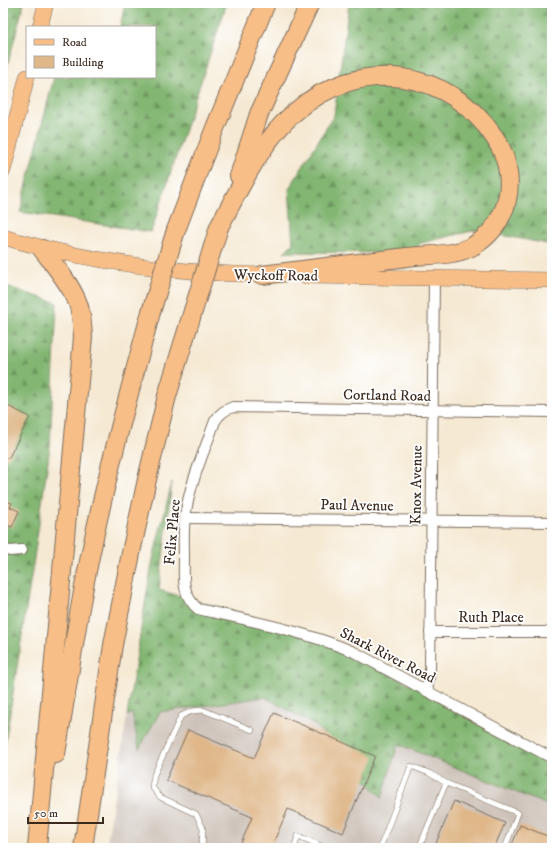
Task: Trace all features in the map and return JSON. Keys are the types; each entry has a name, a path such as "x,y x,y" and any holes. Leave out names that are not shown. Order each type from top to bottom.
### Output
{"highway":[{"path":"41,848 80,608 116,440 151,312 176,230 213,133 266,3"},
{"path":"83,848 113,645 132,548 167,396 192,310 259,114 310,3"},
{"path":"223,220 272,135 293,113 306,103 324,91 351,80 397,77 424,82 458,99 472,110 488,127 498,142 505,159 508,173 509,185 506,204 498,222 491,232 472,247 450,254 410,256 262,275"},
{"path":"37,848 83,337 80,309 77,301 72,291 42,249"}],"main road":[{"path":"40,26 46,3"},
{"path":"3,171 27,78"},
{"name":"Wyckoff Road","path":"3,237 42,249 82,257 181,271 262,275 552,280"}],"street":[{"name":"Knox Avenue","path":"427,691 430,671 434,278"},
{"name":"Cortland Road","path":"223,411 233,407 552,412"},
{"name":"Felix Place","path":"198,609 187,595 184,584 185,518 189,496 215,421 223,411"},
{"name":"Paul Avenue","path":"185,518 552,522"},
{"path":"3,549 10,551 22,550"},
{"name":"Shark River Road","path":"198,609 302,634 332,643 354,652 552,758"},
{"name":"Ruth Place","path":"430,632 552,632"}],"lane":[{"path":"202,848 203,828 196,814 160,797 152,787 154,775 181,716 192,710 203,710 252,730"},
{"path":"380,848 411,766 429,773 446,783 518,813 505,848"},
{"path":"419,848 446,783"},
{"path":"294,848 298,836 326,848"}],"shaded area":[{"path":"265,697 316,726 381,797 398,744 552,807 552,848 106,848 127,716 132,713 139,749 160,712"}],"green space":[{"path":"3,3 24,3 3,82"},
{"path":"125,3 227,3 151,232 20,212 54,78 156,78 156,26 120,26"},
{"path":"349,3 552,3 552,245 476,230 421,243 412,253 284,252 293,243 289,189 334,115"},
{"path":"3,285 57,303 50,447 3,757"},
{"path":"172,482 159,590 314,635 552,757 552,807 398,744 382,798 316,726 265,697 160,712 139,749 132,713 127,716 149,579"}],"building":[{"path":"4,404 30,417 8,459 3,456"},
{"path":"3,500 12,503 10,507 19,511 12,527 3,524"},
{"path":"274,713 375,756 343,833 288,809 271,848 239,848 252,817 166,780 188,730 254,758"},
{"path":"454,801 505,823 494,848 434,848"},
{"path":"520,825 552,838 552,848 511,847"}]}
